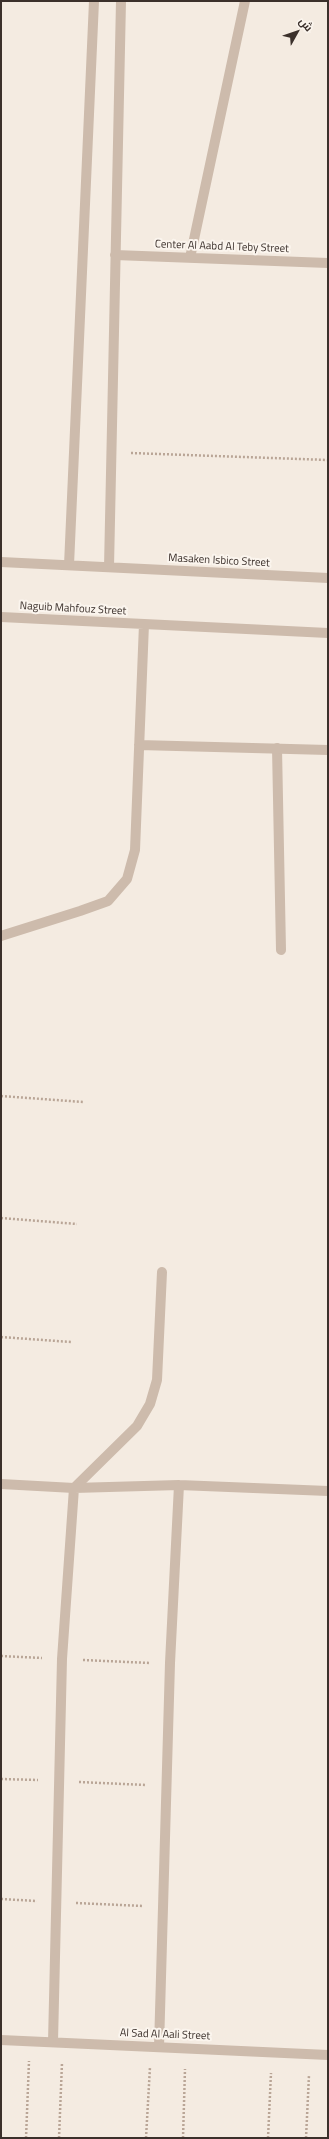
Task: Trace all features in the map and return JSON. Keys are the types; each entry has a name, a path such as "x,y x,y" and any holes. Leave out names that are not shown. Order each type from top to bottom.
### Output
{"street":[{"path":"69,565 94,1"},
{"path":"1,562 109,567 121,1"},
{"path":"190,258 245,1"},
{"name":"Center Al Aabd Al Teby Street","path":"115,255 328,263"},
{"name":"Masaken Isbico Street","path":"109,567 328,578"},
{"name":"Naguib Mahfouz Street","path":"1,617 144,624"},
{"path":"1,936 108,901 127,879 134,850 144,624 328,633"},
{"path":"139,745 328,750"},
{"path":"277,748 281,950"},
{"path":"58,2043 56,1902 62,1659 74,1488 137,1426 150,1404 156,1380 162,1272"},
{"path":"1,1484 74,1488 179,1485 328,1492"},
{"path":"155,2047 163,1906 170,1664 179,1485"},
{"name":"Al Sad Al Aali Street","path":"1,2040 328,2055"}],"path":[{"path":"111,452 328,460"},
{"path":"1,1096 83,1102"},
{"path":"1,1218 77,1224"},
{"path":"1,1337 71,1342"},
{"path":"1,1656 170,1664"},
{"path":"1,1779 166,1786"},
{"path":"1,1899 163,1906"},
{"path":"26,2138 30,2042"},
{"path":"58,2043 59,2138"},
{"path":"146,2138 155,2047"},
{"path":"183,2138 186,2048"},
{"path":"268,2138 272,2052"},
{"path":"306,2138 310,2054"}]}
